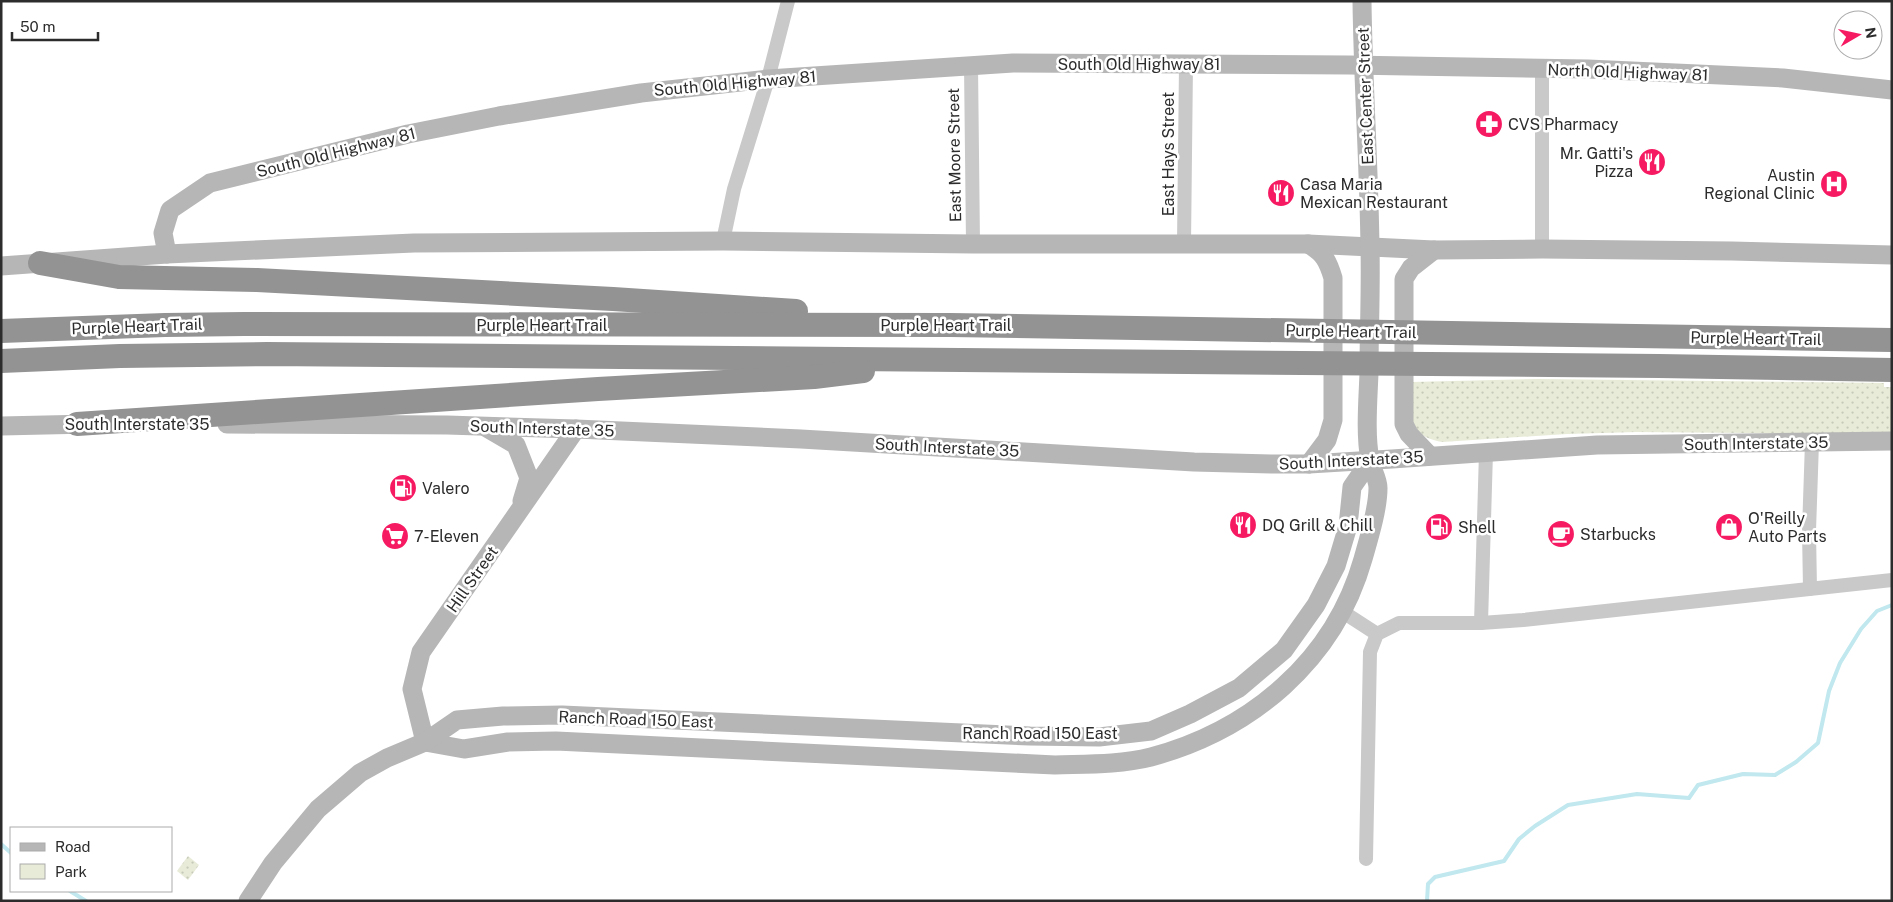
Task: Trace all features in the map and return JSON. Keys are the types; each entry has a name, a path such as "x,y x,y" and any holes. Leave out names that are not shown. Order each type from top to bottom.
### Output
{"highway":[{"path":"40,263 119,277 257,280 744,306 950,325"},
{"name":"Purple Heart Trail","path":"1,331 156,325 244,324 950,325 1887,339"},
{"name":"Purple Heart Trail","path":"1,361 120,356 266,354 1892,370"},
{"path":"77,424 570,391 814,378 954,360"}],"main road":[{"name":"East Center Street","path":"1362,1 1370,247 1368,419 1370,461"},
{"name":"South Old Highway 81","path":"167,254 163,233 170,210 210,183 408,134 499,116 641,93 768,79 971,65 1363,65"},
{"name":"North Old Highway 81","path":"1363,65 1542,68 1783,78 1892,90"},
{"path":"1,266 167,254 414,242 723,241 973,244 1308,244 1434,250 1752,251 1892,255"},
{"path":"1308,244 1320,251 1329,264 1333,278 1333,420 1327,440 1309,464"},
{"path":"1430,456 1409,434 1403,418 1404,279 1411,268 1434,250"},
{"name":"South Interstate 35","path":"1,426 77,424 483,426 811,440 1194,462 1309,464 1598,445 1892,441"},
{"path":"483,426 516,445 529,478 519,511"},
{"name":"Hill Street","path":"426,742 412,690 421,652 576,429"},
{"name":"Ranch Road 150 East","path":"426,742 464,749 508,742 556,741 1055,765 1108,764 1149,757 1203,738 1237,721 1269,699 1305,665 1343,612 1357,578 1372,527 1378,487 1370,461"},
{"name":"Ranch Road 150 East","path":"249,899 273,863 318,809 360,774 387,758 426,742 457,720 502,716 562,715 1030,736 1099,737 1151,731 1190,714 1240,688 1284,650 1316,605 1336,566 1348,526 1352,487 1370,461"},
{"path":"838,754 840,728"}],"street":[{"path":"723,241 734,189 768,79 788,1"},
{"name":"East Hays Street","path":"1184,244 1186,64"},
{"name":"East Moore Street","path":"971,65 973,244"},
{"path":"1542,68 1542,249"},
{"path":"1810,589 1809,531 1812,442"},
{"path":"1481,623 1486,452"},
{"path":"1366,858 1370,652 1377,634 1399,623 1481,623 1524,620 1892,580"},
{"path":"1343,612 1377,634"}],"green space":[{"path":"1538,379 1884,383 1884,387 1892,387 1892,434 1636,432 1567,434 1442,442 1421,434 1413,421 1411,413 1412,382"},
{"path":"188,856 199,865 188,880 177,871"}],"waterway":[{"path":"1427,901 1428,884 1435,877 1504,861 1519,839 1535,826 1568,805 1637,794 1689,798 1698,785 1743,774 1775,775 1796,762 1818,743 1829,691 1840,663 1861,629 1877,611 1892,605"},
{"path":"1,844 10,852"},
{"path":"72,892 86,901"}],"place":[{"name":"CVS Pharmacy","path":"1489,124"},
{"name":"Mr. Gatti's Pizza","path":"1652,162"},
{"name":"Austin Regional Clinic","path":"1834,184"},
{"name":"Casa Maria Mexican Restaurant","path":"1281,193"},
{"name":"Valero","path":"403,488"},
{"name":"DQ Grill & Chill","path":"1243,525"},
{"name":"Shell","path":"1439,527"},
{"name":"O'Reilly Auto Parts","path":"1729,527"},
{"name":"Starbucks","path":"1561,534"},
{"name":"7-Eleven","path":"395,536"}]}
